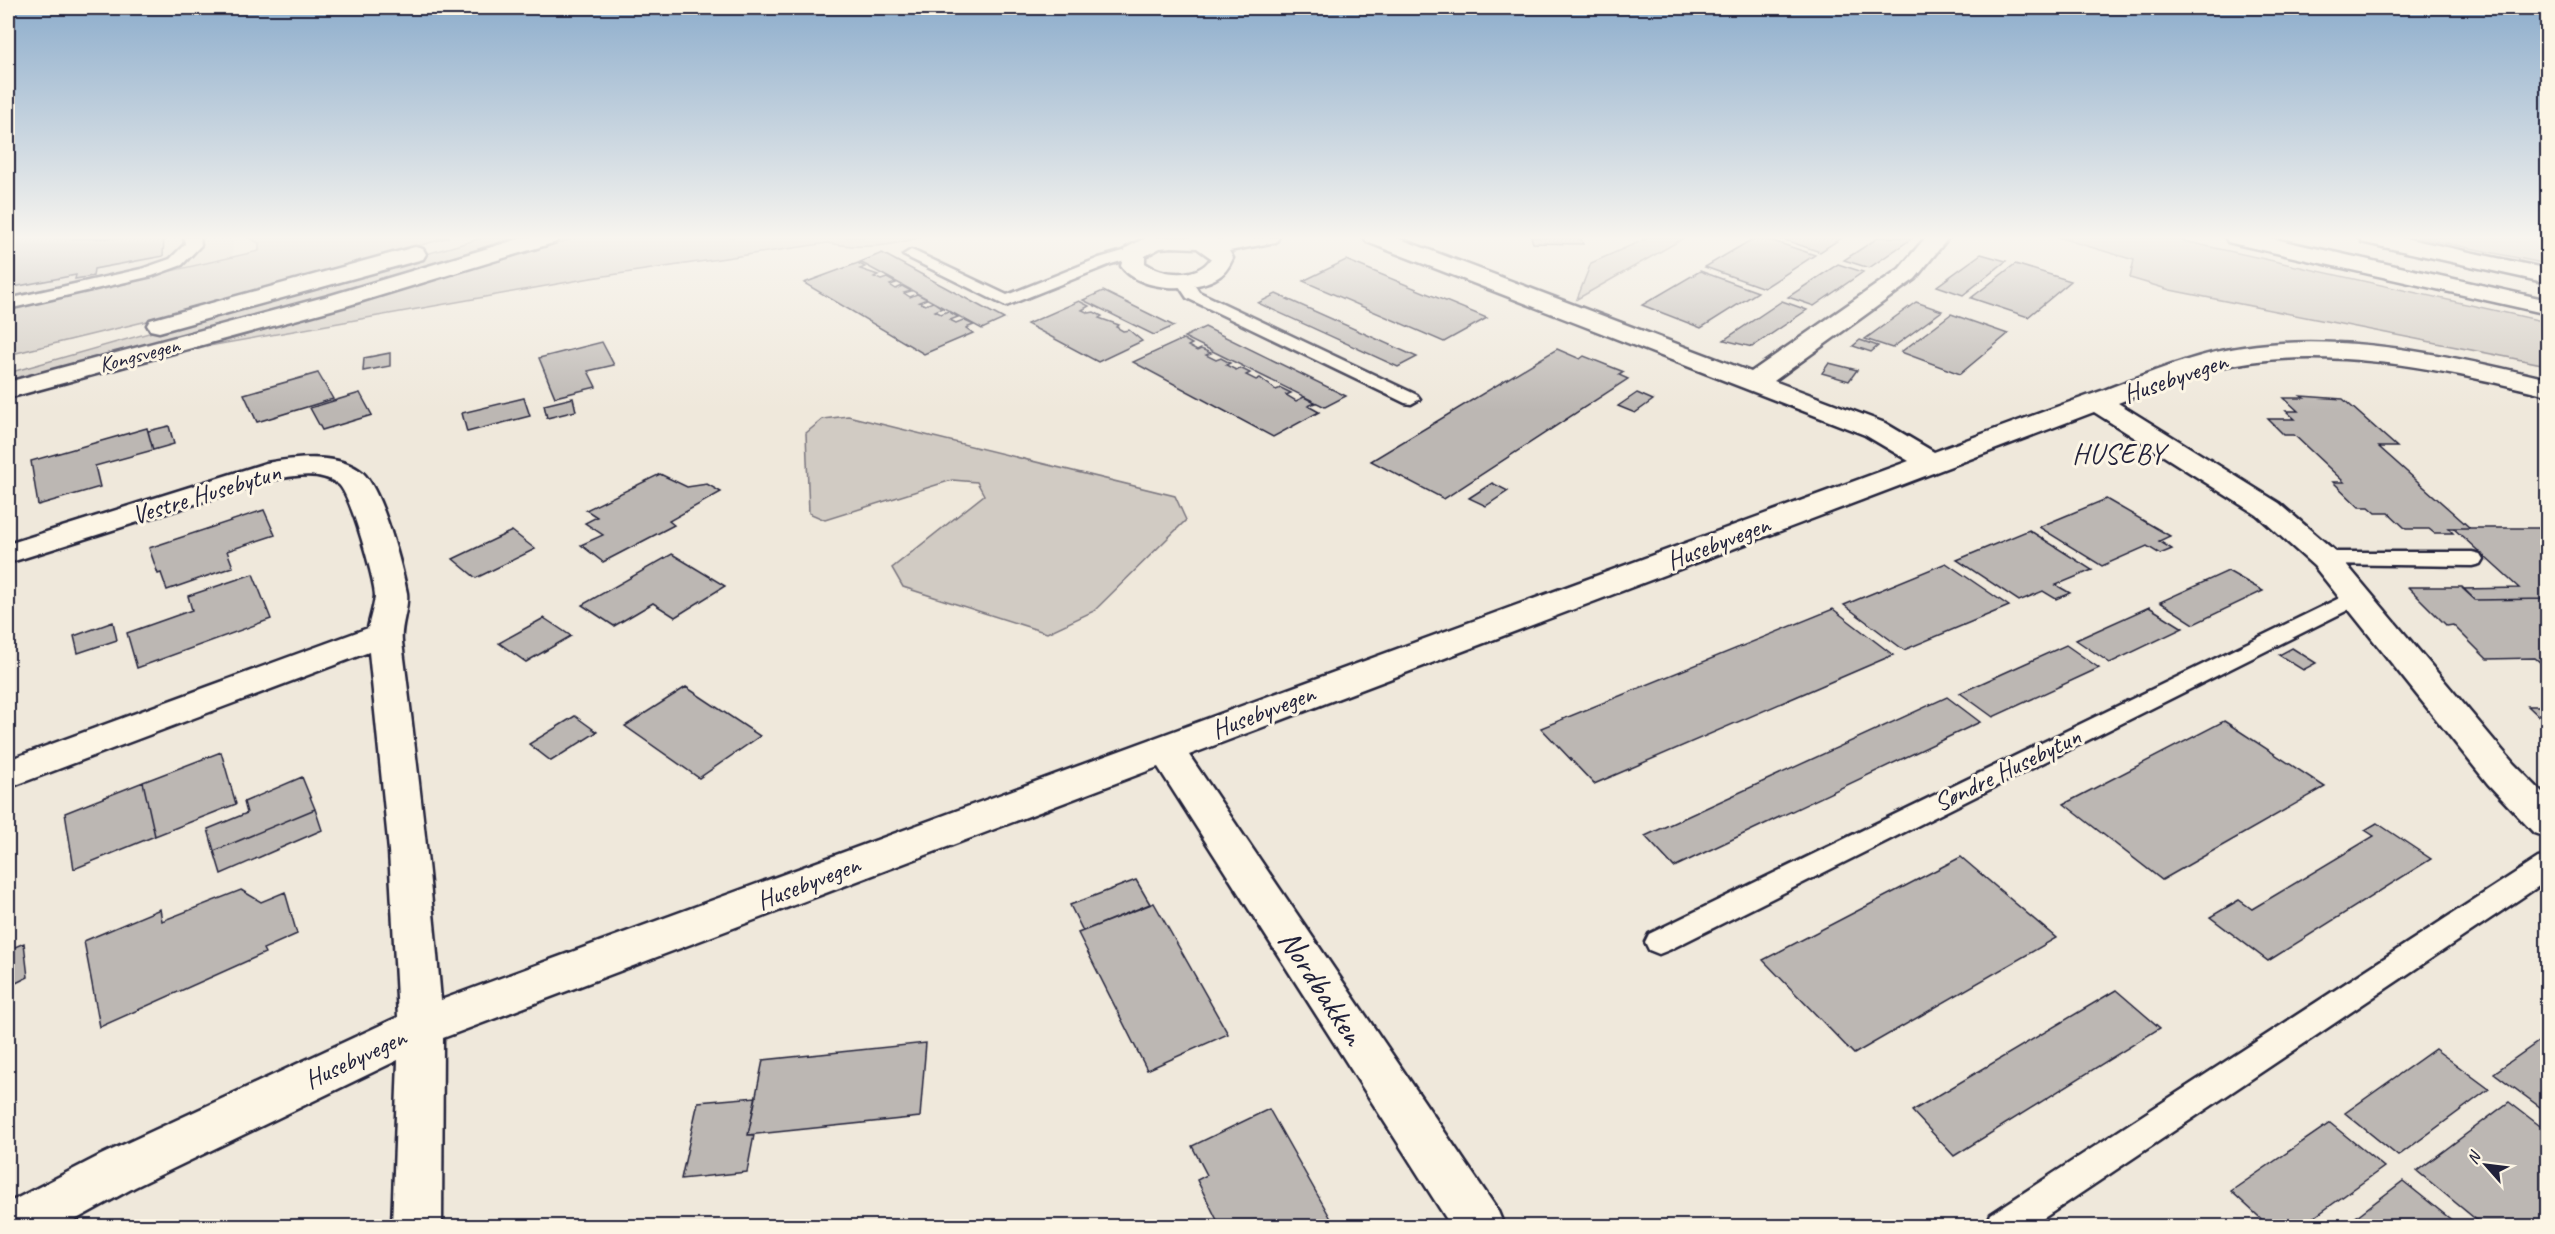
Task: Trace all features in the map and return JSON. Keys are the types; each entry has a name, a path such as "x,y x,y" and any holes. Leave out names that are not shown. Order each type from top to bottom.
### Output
{"street":[{"name":"Kongsvegen","path":"8,367 267,295"},
{"name":"Kongsvegen","path":"8,390 358,295"},
{"path":"1526,295 1875,429 1929,462"},
{"path":"1755,382 1878,295"},
{"path":"2488,295 2547,308"},
{"name":"Husebyvegen","path":"15,1227 118,1171 421,1027 1929,462 2098,403 2198,364 2249,354 2312,351 2382,355 2449,365 2547,387"},
{"path":"2098,403 2268,509 2325,559 2501,774 2547,823"},
{"name":"Vestre Husebytun","path":"8,554 267,472 300,466 328,468 352,479 370,514 391,595 384,634 409,851 421,1027"},
{"path":"8,774 384,634"},
{"name":"Nordbakken","path":"1166,748 1479,1227"},
{"path":"417,1227 421,1027"}],"lane":[{"path":"8,304 49,295"},
{"path":"993,295 1006,301 1022,295"},
{"path":"1193,295 1411,399"},
{"path":"2325,559 2472,559"},
{"name":"Søndre Husebytun","path":"1659,942 2356,597"},
{"path":"2003,1227 2547,866"}],"shaded area":[{"path":"8,295 172,295 8,332"},
{"path":"67,295 250,295 8,355 8,308"},
{"path":"284,295 337,295 8,386 8,373"},
{"path":"384,295 498,295 209,346"},
{"path":"2193,295 2424,295 2547,322 2547,365"},
{"path":"848,416 1175,496 1186,520 1094,611 1047,633 903,587 892,568 984,495 977,482 952,480 825,520 809,513 806,433 823,419"}],"building":[{"path":"824,295 906,295 910,297 918,295 927,299 919,302 925,305 933,302 942,308 935,311 941,314 948,311 958,317 950,320 956,323 963,320 974,325 966,328 973,333 924,354"},
{"path":"919,295 959,295 1004,319 982,329"},
{"path":"1095,295 1110,295 1174,326 1154,335 1083,300"},
{"path":"1277,295 1417,357 1398,367 1258,303"},
{"path":"1334,295 1430,295 1487,318 1444,342"},
{"path":"1660,295 1754,295 1701,328 1642,305"},
{"path":"1792,295 1830,295 1814,306 1788,297"},
{"path":"1975,295 2055,295 2028,317 1971,298"},
{"path":"1079,301 1089,306 1082,310 1102,316 1099,318 1119,325 1116,327 1123,331 1129,330 1142,341 1098,362 1027,324"},
{"path":"1782,301 1807,310 1752,347 1724,340"},
{"path":"1916,302 1942,311 1892,348 1865,339"},
{"path":"1951,314 2008,334 1960,374 1901,352"},
{"path":"1205,327 1346,396 1325,407 1184,337"},
{"path":"1183,339 1192,344 1188,346 1197,351 1201,349 1211,353 1206,355 1216,360 1221,358 1230,363 1226,365 1250,373 1246,375 1256,380 1260,378 1276,390 1281,388 1291,393 1286,395 1296,401 1304,397 1315,403 1308,406 1319,412 1273,437 1133,362"},
{"path":"1860,340 1878,346 1871,352 1853,346"},
{"path":"602,342 614,365 588,371 596,387 555,397 539,358"},
{"path":"1557,349 1580,359 1584,356 1624,372 1619,375 1628,379 1444,499 1371,461"},
{"path":"390,353 390,366 363,371 364,358"},
{"path":"1829,363 1857,370 1849,381 1822,373"},
{"path":"318,373 333,399 257,422 244,394"},
{"path":"360,393 372,415 322,430 310,408"},
{"path":"1637,393 1653,400 1635,413 1618,406"},
{"path":"2301,396 2343,399 2397,447 2379,447 2470,528 2448,528 2453,533 2434,533 2429,529 2406,529 2389,513 2376,513 2369,507 2359,507 2333,482 2344,482 2294,435 2284,435 2268,419 2295,419 2286,411 2298,411 2284,398 2304,398"},
{"path":"524,398 530,416 467,432 462,413"},
{"path":"573,398 576,411 547,418 544,405"},
{"path":"169,426 174,444 153,450 148,431"},
{"path":"147,428 153,450 95,466 100,487 38,505 31,461"},
{"path":"660,474 687,487 707,484 721,492 669,521 674,525 603,562 581,545 603,535 585,523 597,517 586,510"},
{"path":"1492,483 1508,491 1486,506 1469,498"},
{"path":"2106,499 2170,536 2159,541 2172,549 2160,554 2147,546 2102,566 2039,527"},
{"path":"264,510 275,535 227,551 233,567 167,590 161,573 158,574 149,548"},
{"path":"2453,528 2548,528 2548,599 2475,600 2463,589 2519,588"},
{"path":"2029,530 2092,570 2056,585 2070,593 2056,599 2043,591 2019,601 1957,560"},
{"path":"512,531 535,549 476,578 453,559"},
{"path":"672,554 725,586 675,617 653,603 614,626 582,605"},
{"path":"1946,563 2009,606 1904,650 1844,605"},
{"path":"2228,571 2263,591 2194,624 2160,602"},
{"path":"253,574 271,619 137,668 127,633 192,610 188,596"},
{"path":"2408,587 2462,587 2475,600 2548,599 2548,669 2535,658 2487,659 2453,625 2447,626"},
{"path":"2149,607 2183,628 2110,663 2076,640"},
{"path":"1833,609 1893,655 1594,784 1541,728"},
{"path":"544,618 571,636 526,662 499,643"},
{"path":"113,622 117,640 78,653 74,636"},
{"path":"2066,645 2099,668 1993,717 1960,693"},
{"path":"2292,648 2316,663 2303,670 2279,655"},
{"path":"686,687 760,736 699,778 625,726"},
{"path":"1947,697 1980,722 1674,867 1645,836"},
{"path":"2528,706 2548,706 2548,725"},
{"path":"575,716 597,732 551,761 529,744"},
{"path":"2224,721 2325,787 2162,880 2064,804"},
{"path":"221,752 236,804 155,836 143,782"},
{"path":"302,777 315,809 214,851 208,829 247,813 244,802"},
{"path":"143,782 155,836 74,869 65,813"},
{"path":"315,809 322,830 221,874 214,851"},
{"path":"2377,823 2431,859 2268,961 2210,917 2239,900 2252,909 2374,836 2365,830"},
{"path":"1961,857 2056,938 1854,1054 1763,960"},
{"path":"1136,880 1150,904 1083,931 1070,905"},
{"path":"241,890 261,902 285,892 297,934 263,949 265,953 100,1027 84,941 160,909 162,921"},
{"path":"1154,903 1228,1034 1147,1070 1078,933"},
{"path":"24,943 28,977 8,987 8,950"},
{"path":"2116,990 2160,1028 1954,1156 1912,1111"},
{"path":"2548,1035 2548,1113 2494,1073"},
{"path":"926,1043 920,1117 748,1135 763,1060"},
{"path":"2435,1049 2489,1089 2398,1156 2345,1113"},
{"path":"756,1097 748,1135 754,1135 747,1172 681,1179 698,1102"},
{"path":"2509,1102 2548,1132 2548,1226 2484,1226 2417,1171"},
{"path":"1269,1109 1334,1224 1329,1226 1234,1226 1233,1224 1220,1226 1197,1180 1207,1175 1192,1146"},
{"path":"2330,1123 2384,1167 2302,1226 2269,1226 2231,1191"},
{"path":"2403,1181 2459,1226 2344,1226"}],"district":[{"name":"HUSEBY","path":"2119,453"}]}
